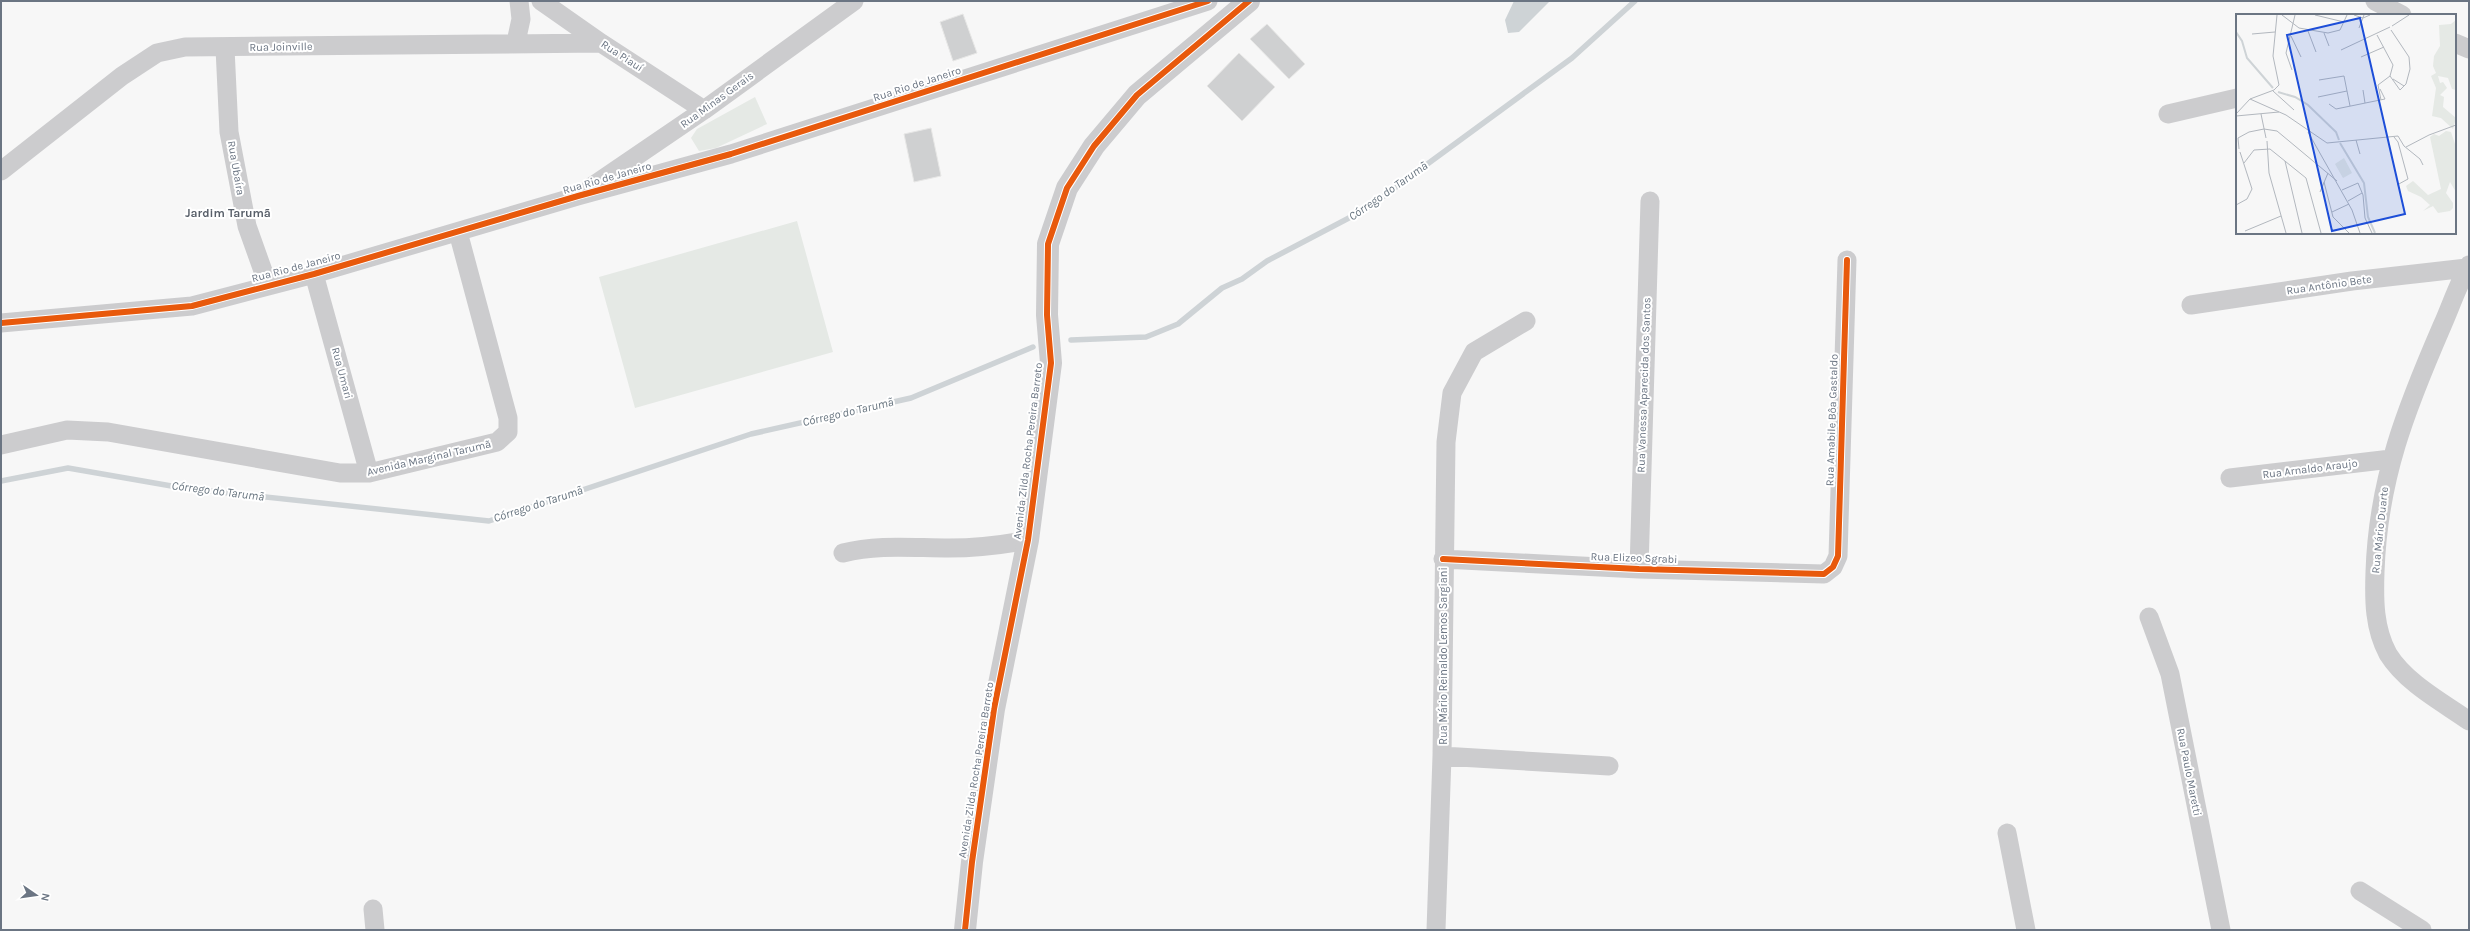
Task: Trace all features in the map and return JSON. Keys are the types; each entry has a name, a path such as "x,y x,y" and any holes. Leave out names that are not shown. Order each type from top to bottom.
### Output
{"street":[{"path":"516,42 521,19 519,1"},
{"name":"Rua Piauí","path":"541,1 601,43 704,110"},
{"name":"Rua Minas Gerais","path":"578,196 704,110 854,1"},
{"name":"Rua Rio de Janeiro","path":"1,323 192,306 314,274 578,196 731,154 1208,1"},
{"name":"Avenida Zilda Rocha Pereira Barreto","path":"965,930 972,862 994,709 1028,540 1050,363 1047,315 1048,244 1067,188 1094,146 1137,95 1249,1"},
{"path":"2375,1 2400,14"},
{"name":"Rua Joinville","path":"1,171 122,76 157,53 185,48 516,42 601,43"},
{"name":"Rua Ubaíra","path":"224,48 229,132 245,218 268,285"},
{"path":"2168,114 2236,98"},
{"name":"Rua Vanessa Aparecida dos Santos","path":"1639,569 1650,201"},
{"name":"Avenida Marginal Tarumã","path":"1,445 67,430 108,432 299,467 340,473 369,473 497,442 508,432 508,418 458,232"},
{"name":"Rua Amabile Bôa Gastaldo","path":"1824,574 1833,567 1838,556 1847,260"},
{"name":"Rua Antônio Bete","path":"2191,305 2352,281 2468,266"},
{"name":"Rua Mário Duarte","path":"2468,266 2417,383 2391,459 2381,499 2375,551 2375,619 2388,654 2402,671 2425,691 2469,721"},
{"name":"Rua Umari","path":"314,274 369,473"},
{"name":"Rua Mário Reinaldo Lemos Sargiani","path":"1436,930 1442,756 1443,559 1446,442 1452,393 1474,352 1526,321"},
{"name":"Rua Arnaldo Araujo","path":"2230,478 2391,459"},
{"path":"843,553 880,547 950,548 997,546 1028,540"},
{"name":"Rua Elizeo Sgrabi","path":"1443,559 1639,569 1824,574"},
{"name":"Rua Paulo Maretti","path":"2149,617 2170,674 2221,930"},
{"path":"1442,756 1608,766"},
{"path":"2007,833 2026,930"},
{"path":"2360,891 2422,930"},
{"path":"373,909 375,930"}],"shaded area":[{"path":"1514,1 1550,1 1519,32 1508,33 1505,20"},
{"path":"755,97 767,124 716,148 699,151 691,138 697,129"},
{"path":"797,221 833,352 635,408 599,277"}],"building":[{"path":"963,14 977,53 953,61 940,22"},
{"path":"1267,24 1305,64 1289,79 1250,39"},
{"path":"1239,53 1275,87 1242,121 1207,86"},
{"path":"931,128 941,176 914,182 904,134"}],"waterway":[{"name":"Córrego do Tarumã","path":"1071,340 1146,337 1178,324 1222,288 1242,279 1267,261 1366,209 1572,58 1635,1"},
{"name":"Córrego do Tarumã","path":"1,481 68,468 183,488 489,521 751,434 911,398 1033,347"}],"cycle path":[{"path":"1,323 192,306 314,274 578,196 731,154 1208,1"},
{"path":"965,930 972,862 994,709 1028,540 1051,363 1047,315 1048,244 1067,188 1094,146 1137,95 1249,1"},
{"path":"1443,559 1639,569 1824,574 1833,567 1838,556 1847,260"}],"district":[{"name":"Jardim Tarumã","path":"228,213"}]}
